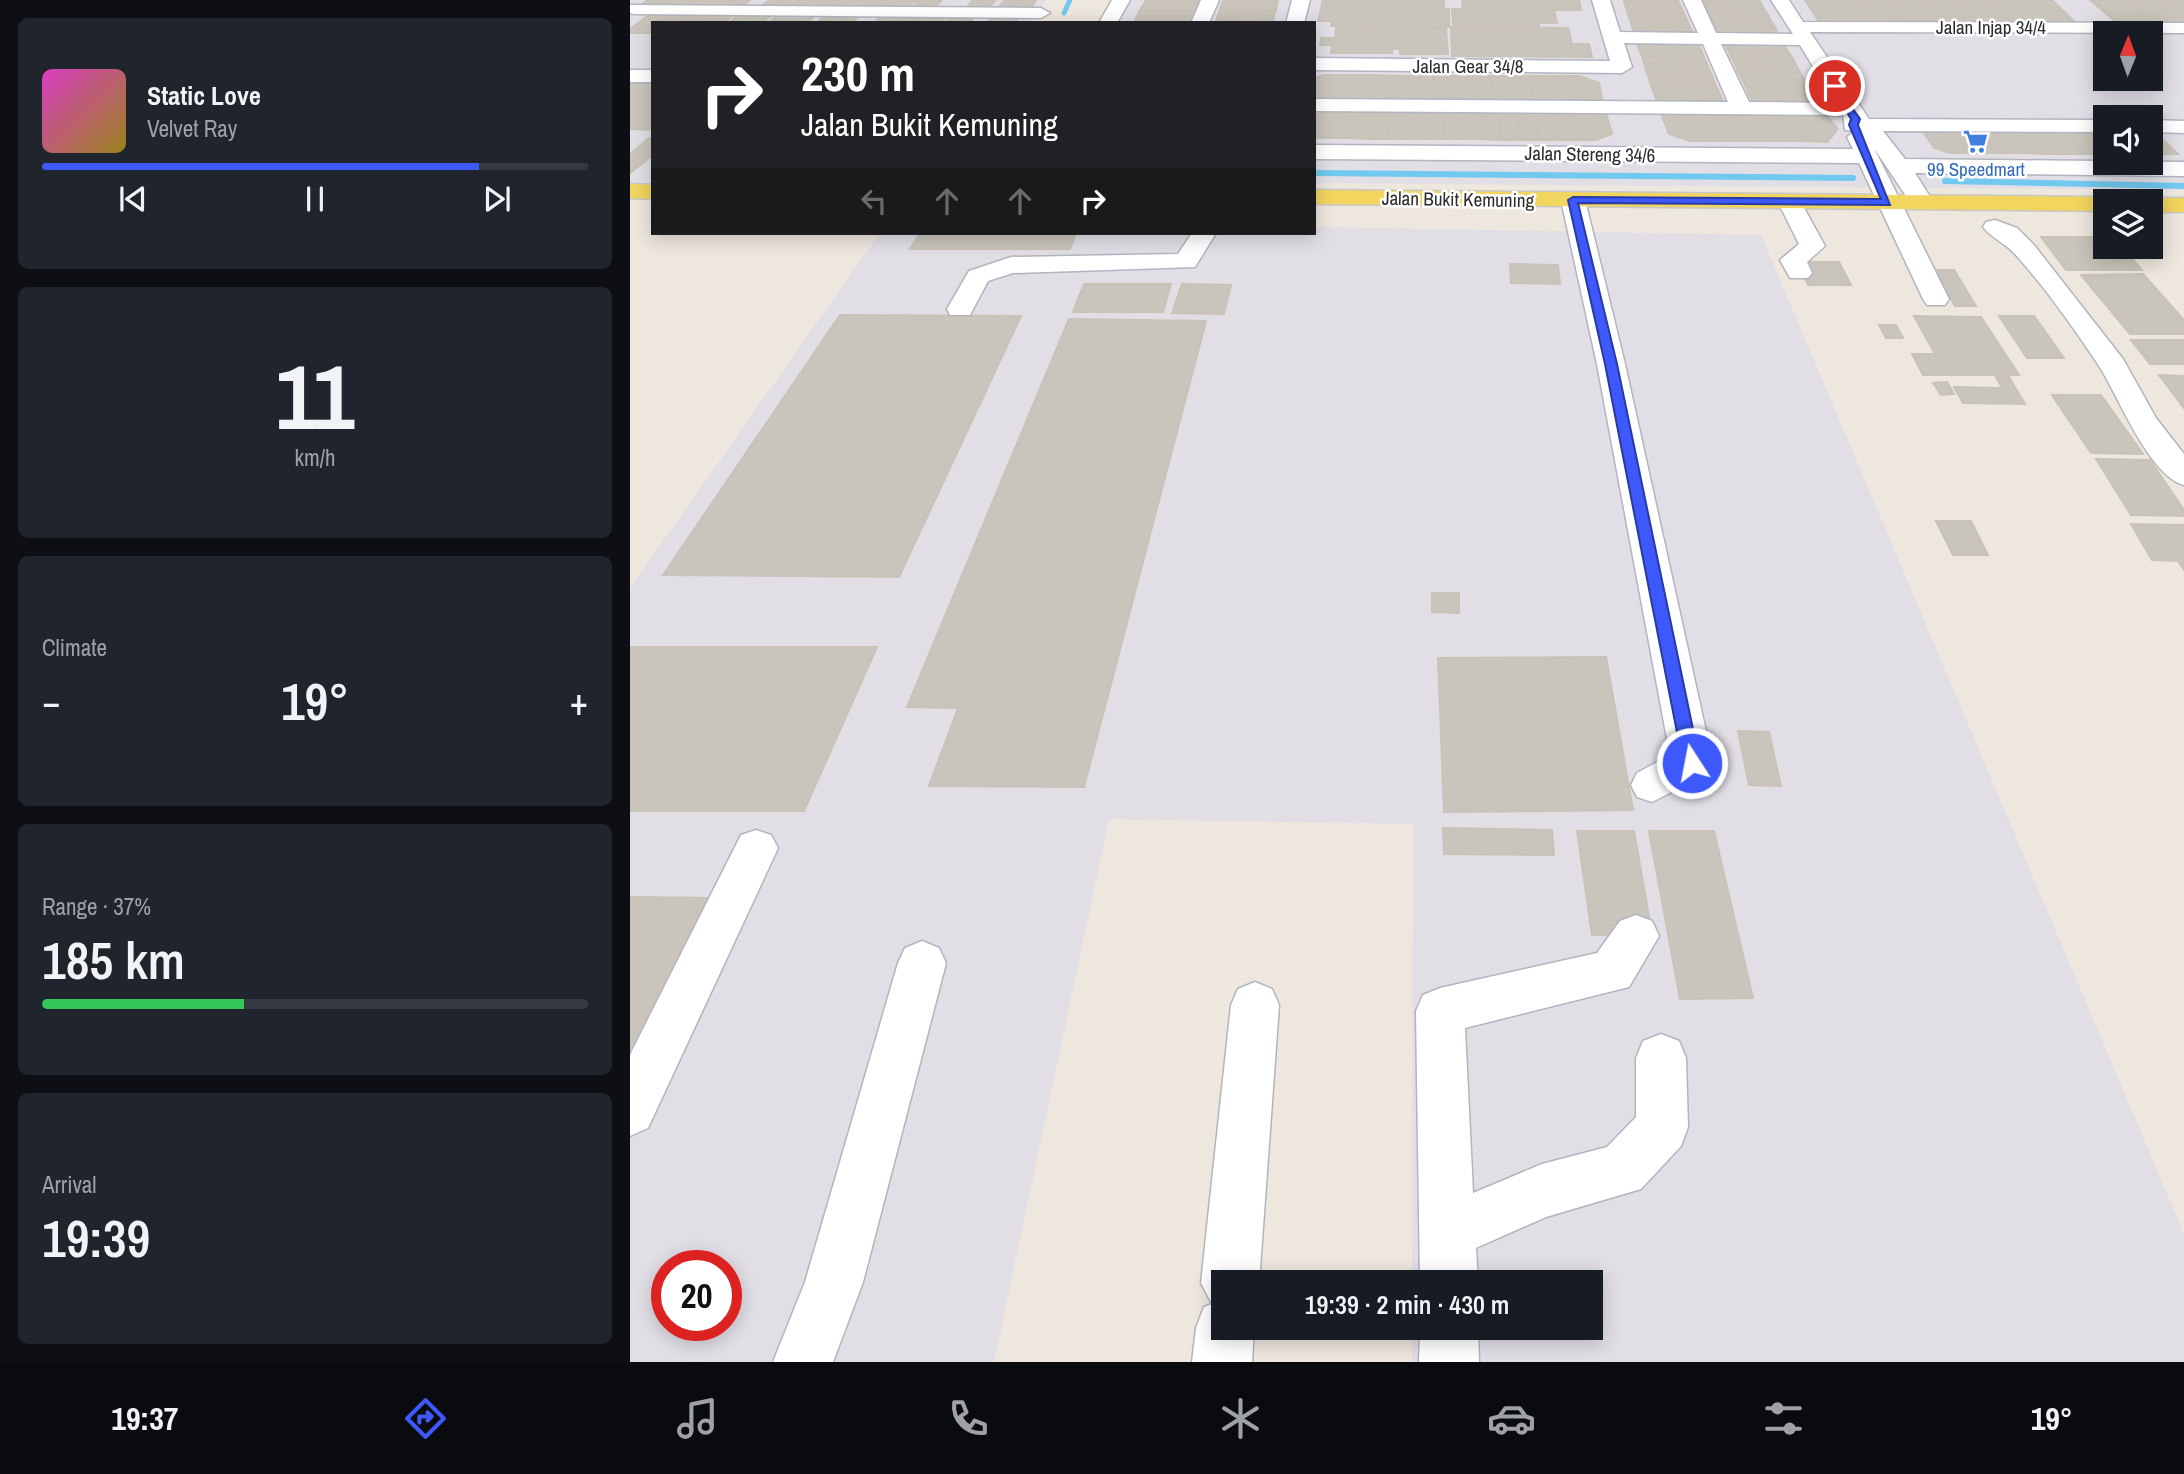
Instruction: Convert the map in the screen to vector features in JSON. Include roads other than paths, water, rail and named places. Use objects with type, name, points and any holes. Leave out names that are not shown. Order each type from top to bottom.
[{"type":"main road","points":[[630,191],[651,192]]},
{"type":"main road","name":"Jalan Bukit Kemuning","points":[[1316,197],[2093,204]]},
{"type":"main road","points":[[2163,206],[2181,208]]},
{"type":"street","points":[[1109,21],[1121,0]]},
{"type":"street","points":[[1201,21],[1210,0]]},
{"type":"street","points":[[1295,21],[1300,0]]},
{"type":"street","points":[[1601,0],[1649,155]]},
{"type":"street","points":[[1692,0],[1741,108]]},
{"type":"street","points":[[1780,0],[1856,120],[1898,166],[1922,203]]},
{"type":"street","points":[[2081,7],[2097,21]]},
{"type":"street","points":[[634,9],[1042,12]]},
{"type":"street","name":"Jalan Injap 34/4","points":[[1612,37],[1710,38],[2093,28]]},
{"type":"street","name":"Jalan Injap 34/4","points":[[2163,28],[2184,28]]},
{"type":"street","name":"Jalan Gear 34/8","points":[[1316,64],[1622,67]]},
{"type":"street","points":[[630,76],[651,76]]},
{"type":"street","points":[[1316,104],[1741,108],[1856,120],[2093,126]]},
{"type":"street","points":[[1856,120],[1865,156],[1936,299]]},
{"type":"street","points":[[2163,126],[2184,127]]},
{"type":"street","points":[[2163,132],[2184,148]]},
{"type":"street","name":"Jalan Stereng 34/6","points":[[1316,152],[1865,156]]},
{"type":"street","points":[[1898,166],[2184,169]]},
{"type":"street","points":[[1573,200],[1611,364],[1692,763],[1653,785]]},
{"type":"street","points":[[1790,202],[1813,246],[1793,260],[1798,273]]},
{"type":"street","points":[[1978,203],[2013,257],[2016,274],[2082,358]]},
{"type":"street","points":[[2012,204],[2184,438]]},
{"type":"street","points":[[1995,227],[2008,233],[2025,250],[2105,355],[2142,422],[2184,475]]},
{"type":"street","points":[[960,309],[978,276],[1011,265],[1186,262],[1203,235]]},
{"type":"street","points":[[630,1110],[756,848]]},
{"type":"street","points":[[1449,1258],[1440,1011],[1612,972],[1636,936]]},
{"type":"street","points":[[803,1362],[834,1282],[922,963]]},
{"type":"street","points":[[1231,1270],[1255,1005]]},
{"type":"street","points":[[1449,1258],[1542,1191],[1622,1170],[1662,1127],[1661,1058]]},
{"type":"street","points":[[1222,1362],[1224,1340]]},
{"type":"street","points":[[1449,1340],[1449,1362]]},
{"type":"waterway","points":[[1064,13],[1070,0]]},
{"type":"waterway","points":[[1316,173],[1853,178]]},
{"type":"waterway","points":[[1945,181],[2184,186]]},
{"type":"place","name":"99 Speedmart","points":[[1976,141]]}]
